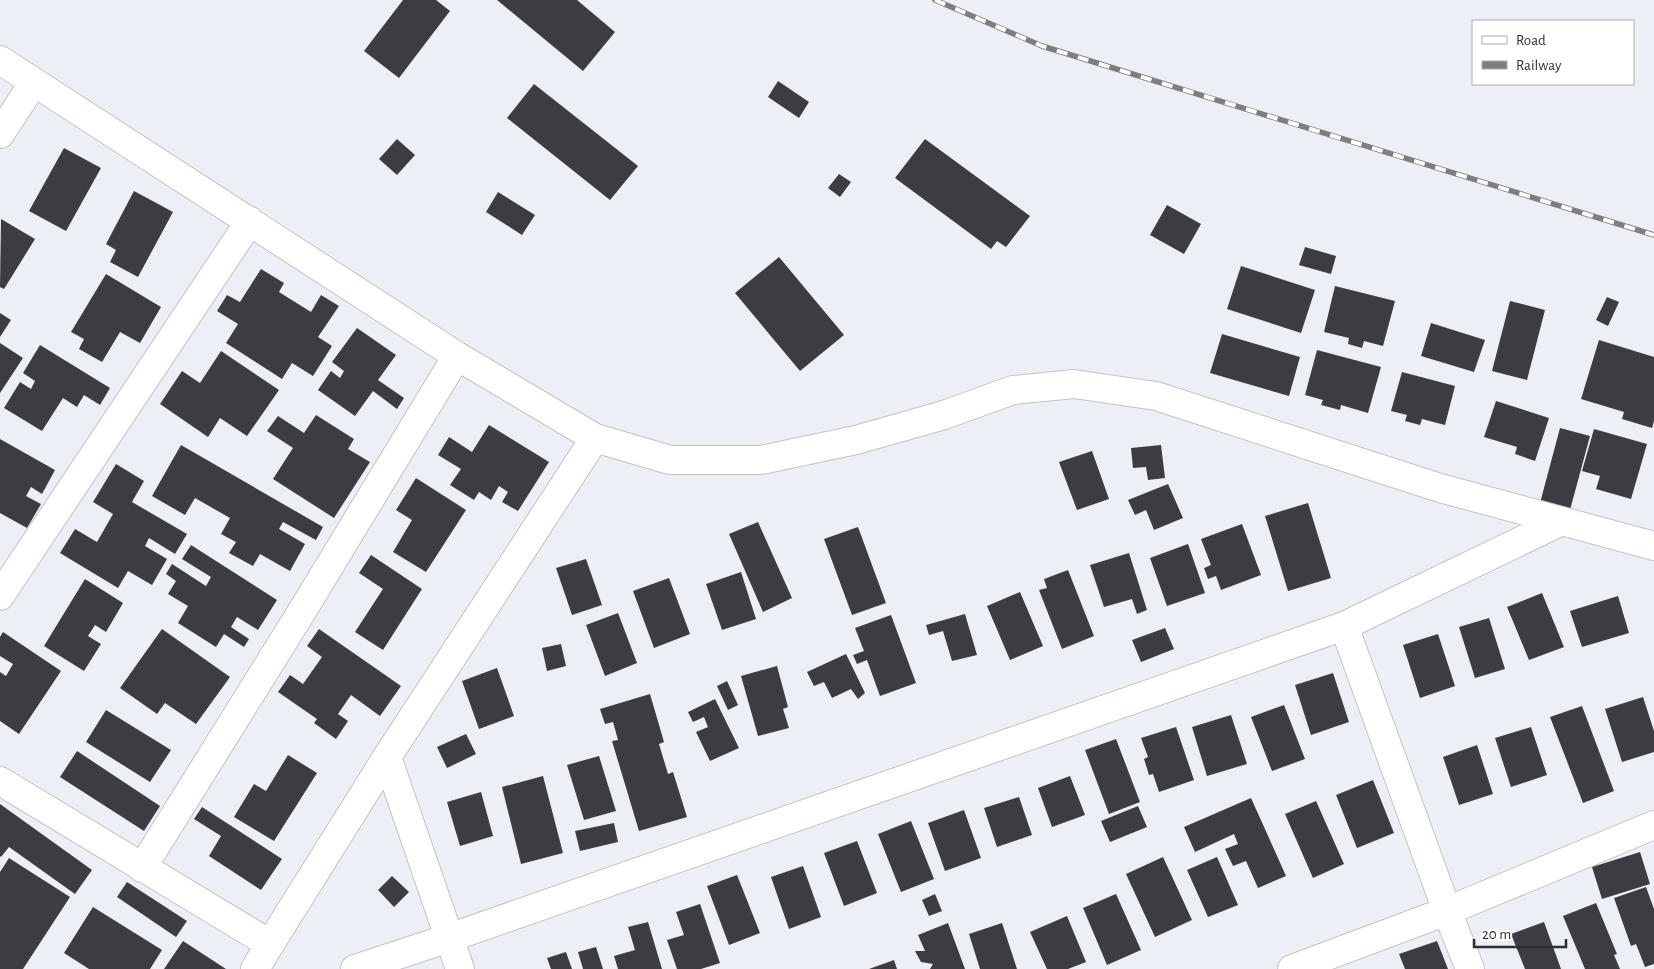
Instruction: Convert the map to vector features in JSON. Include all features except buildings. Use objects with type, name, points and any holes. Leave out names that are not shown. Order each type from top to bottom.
[{"type":"street","points":[[0,60],[458,356],[595,438],[670,460],[761,460],[856,440],[944,415],[1013,390],[1074,384],[1156,396],[1440,488],[1654,546]]},
{"type":"street","points":[[0,134],[34,82]]},
{"type":"street","points":[[0,596],[250,221]]},
{"type":"street","points":[[142,868],[458,356]]},
{"type":"street","points":[[255,969],[387,757],[595,438]]},
{"type":"street","points":[[355,969],[450,938],[1344,626],[1562,521]]},
{"type":"street","points":[[1344,626],[1447,911],[1470,969]]},
{"type":"street","points":[[387,757],[460,969]]},
{"type":"street","points":[[0,781],[270,944]]},
{"type":"street","points":[[1292,969],[1447,911],[1654,825]]},
{"type":"railway","points":[[935,0],[1042,46],[1654,235]]}]
